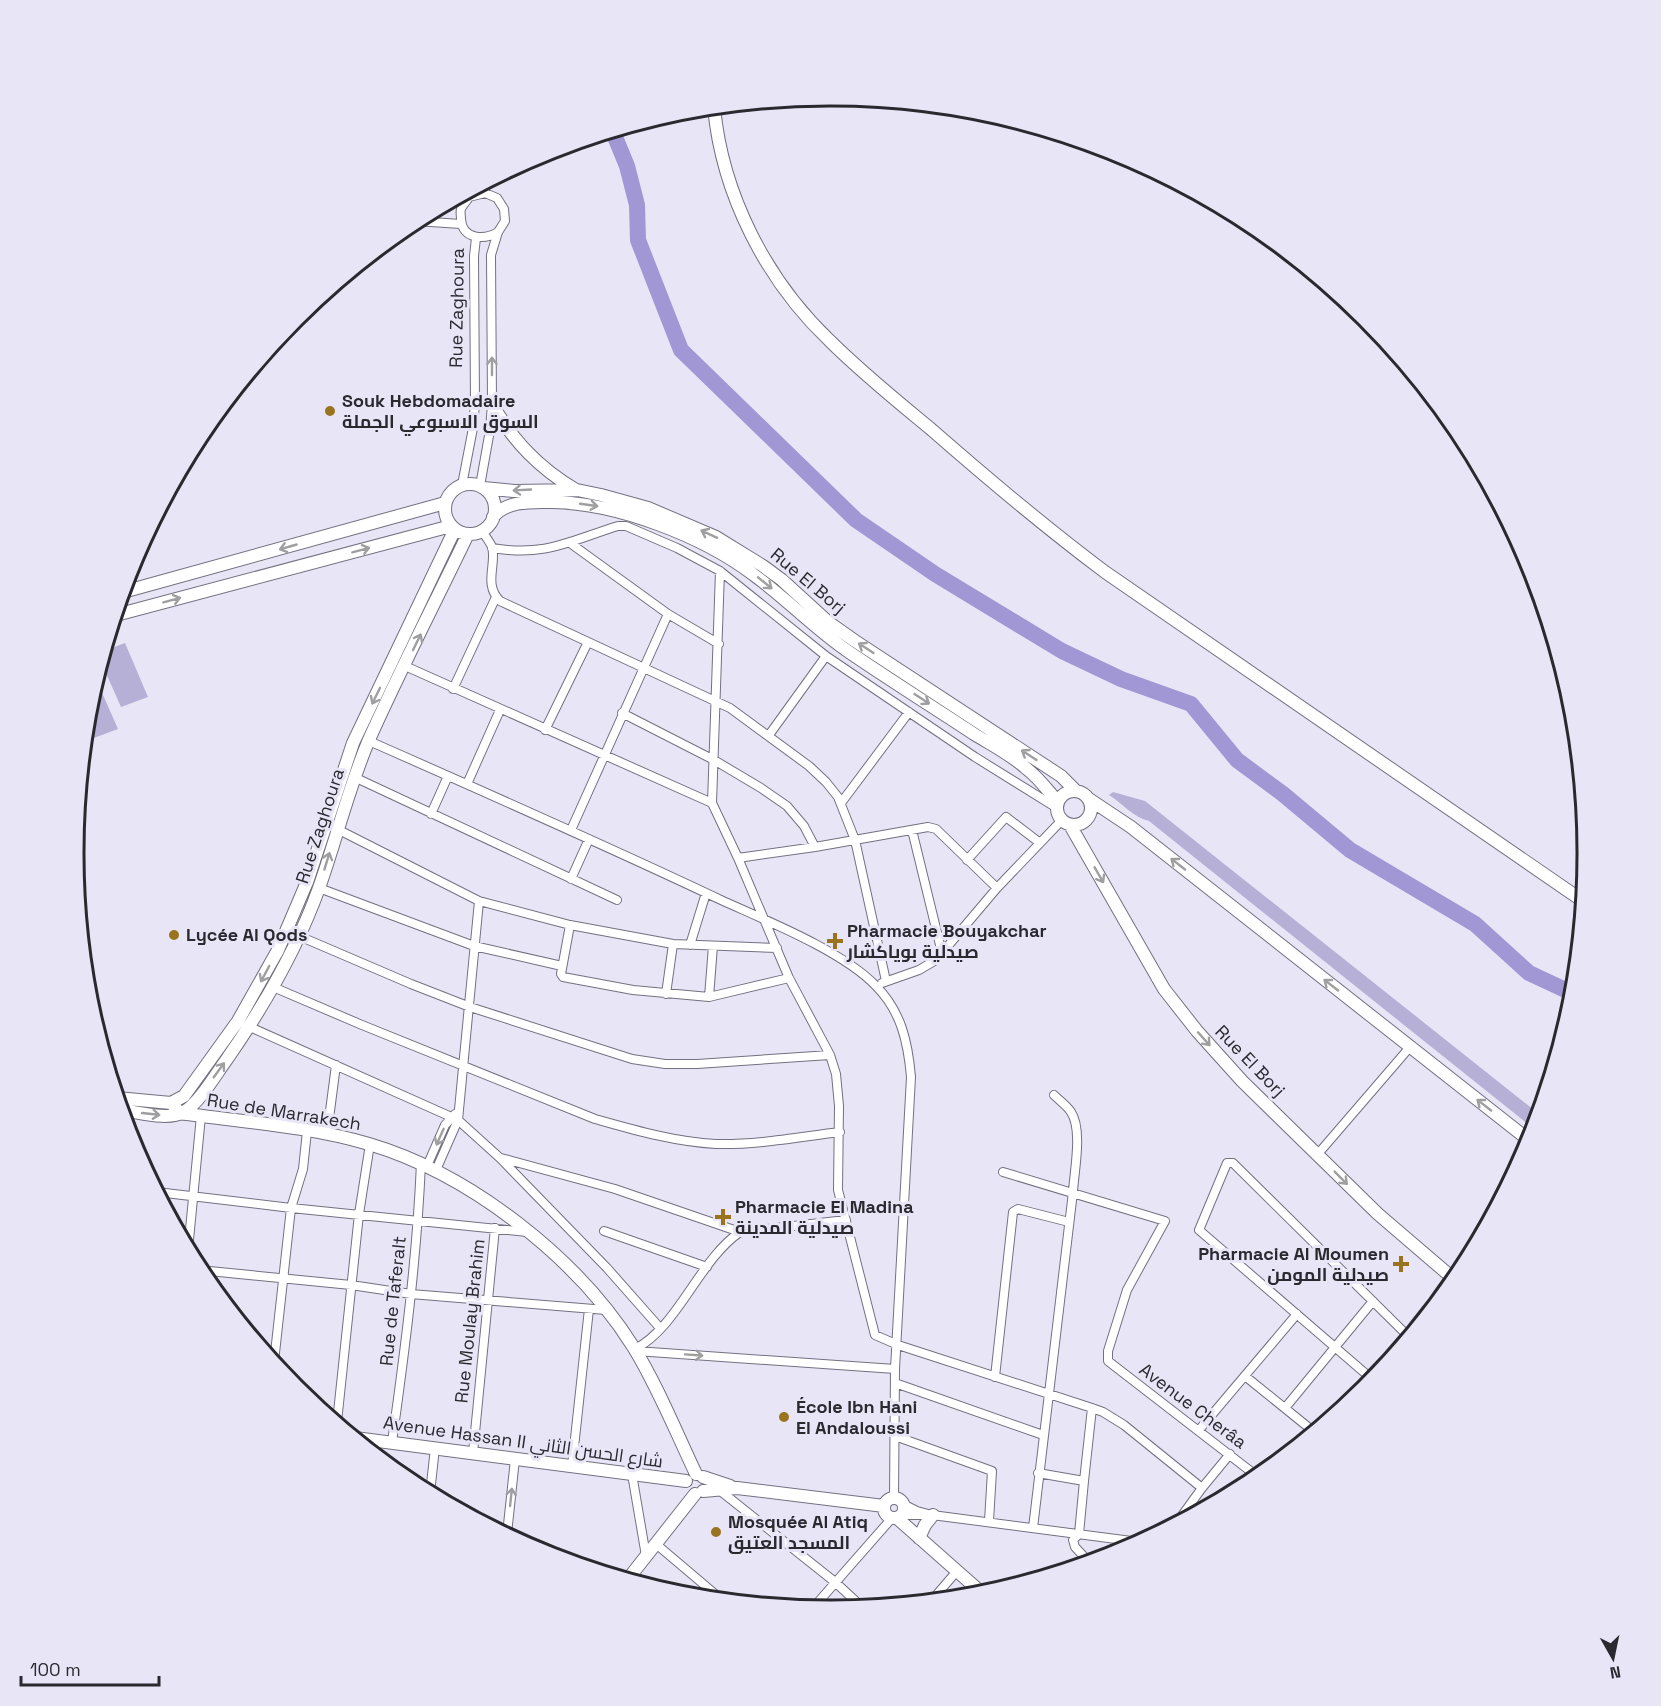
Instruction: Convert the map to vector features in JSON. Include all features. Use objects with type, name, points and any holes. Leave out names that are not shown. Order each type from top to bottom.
[{"type":"street","points":[[715,116],[720,146],[729,177],[753,236],[786,291],[828,340],[939,437],[1071,546],[1575,897]]},
{"type":"street","name":"Rue Zaghoura","points":[[482,487],[492,404],[491,255],[498,232],[505,221],[504,209],[497,198],[487,190]]},
{"type":"street","name":"Rue Zaghoura","points":[[465,202],[461,209],[461,224],[467,232],[476,238],[488,238],[498,232]]},
{"type":"street","points":[[432,222],[461,224]]},
{"type":"street","name":"Rue Zaghoura","points":[[462,485],[473,428],[475,403],[474,256],[476,238]]},
{"type":"street","points":[[492,404],[514,439],[528,454],[551,474],[577,490]]},
{"type":"street","points":[[124,613],[453,528],[468,534],[482,531],[493,517],[494,501],[482,487],[468,484],[451,492],[445,503],[445,515],[453,528]]},
{"type":"street","name":"Rue El Borj","points":[[482,487],[514,491],[577,490],[625,500],[700,529],[732,546],[782,580],[828,622],[1061,776],[1075,790]]},
{"type":"street","name":"Rue El Borj","points":[[493,517],[499,510],[515,504],[548,502],[588,505],[640,517],[710,548],[755,575],[816,628],[848,652],[1025,767],[1062,814],[1164,989],[1223,1061],[1378,1215],[1447,1273]]},
{"type":"street","points":[[133,589],[445,503]]},
{"type":"street","points":[[492,548],[532,552],[570,543],[618,526],[626,526],[677,548],[720,571],[826,656],[1076,825],[1086,821],[1092,810],[1089,799]]},
{"type":"street","name":"Rue Zaghoura","points":[[171,1104],[184,1096],[238,1021],[278,950],[307,882],[353,743],[453,528]]},
{"type":"street","points":[[482,531],[492,548],[493,592],[506,605],[730,708],[769,735],[826,782],[841,803],[855,840],[886,981]]},
{"type":"street","name":"Rue Zaghoura","points":[[180,1113],[192,1105],[250,1027],[299,936],[319,888],[354,777],[369,741],[468,534]]},
{"type":"street","points":[[570,543],[668,614],[719,644]]},
{"type":"street","points":[[206,570],[212,589]]},
{"type":"street","points":[[720,571],[712,803],[789,978],[830,1056],[839,1090],[840,1132],[836,1180],[875,1335],[879,1339],[1108,1414],[1202,1488]]},
{"type":"street","points":[[453,689],[496,597]]},
{"type":"street","points":[[571,830],[668,614]]},
{"type":"street","points":[[545,730],[588,642]]},
{"type":"street","points":[[769,735],[826,656]]},
{"type":"street","points":[[405,666],[712,803]]},
{"type":"street","points":[[467,784],[500,710]]},
{"type":"street","points":[[841,803],[909,712]]},
{"type":"street","points":[[622,713],[714,760],[787,806],[804,826],[815,848]]},
{"type":"street","points":[[369,741],[571,830],[763,919],[829,953],[875,985],[890,1004],[904,1029],[909,1049],[911,1077],[895,1368],[895,1510],[820,1600]]},
{"type":"street","points":[[431,814],[448,776]]},
{"type":"street","points":[[354,777],[617,900]]},
{"type":"street","points":[[875,985],[927,966],[942,953],[997,888],[1040,843],[1062,814],[1064,794],[1075,790],[1131,827],[1521,1135]]},
{"type":"street","points":[[968,860],[1006,816],[1040,843]]},
{"type":"street","points":[[738,858],[815,848],[928,827],[936,830],[997,888]]},
{"type":"street","points":[[337,830],[479,901],[570,925],[673,944],[777,948]]},
{"type":"street","points":[[912,830],[942,953]]},
{"type":"street","points":[[572,879],[589,839]]},
{"type":"street","points":[[319,888],[474,946],[562,966]]},
{"type":"street","points":[[690,945],[706,893]]},
{"type":"street","points":[[428,1167],[456,1116],[464,1066],[479,901]]},
{"type":"street","points":[[570,925],[562,966],[563,977],[666,994],[709,997],[789,978]]},
{"type":"street","points":[[299,936],[470,1007],[632,1059],[665,1064],[697,1064],[830,1056]]},
{"type":"street","points":[[666,994],[673,944]]},
{"type":"street","points":[[709,997],[712,946]]},
{"type":"street","points":[[273,987],[595,1119],[627,1128],[719,1144],[840,1132]]},
{"type":"street","points":[[250,1027],[456,1116],[607,1268],[660,1328]]},
{"type":"street","points":[[1317,1155],[1410,1047]]},
{"type":"street","points":[[327,1134],[336,1065]]},
{"type":"street","points":[[1033,1528],[1073,1192],[1077,1137],[1076,1124],[1071,1112],[1054,1095]]},
{"type":"street","points":[[126,1099],[171,1104]]},
{"type":"street","name":"Rue de Marrakech","points":[[171,1104],[180,1113]]},
{"type":"street","name":"Rue de Marrakech","points":[[131,1111],[166,1115],[180,1113],[327,1134],[370,1144],[428,1167],[483,1198],[567,1267],[606,1310],[635,1350],[695,1478]]},
{"type":"street","points":[[189,1234],[201,1116]]},
{"type":"street","points":[[275,1352],[291,1208],[303,1169],[307,1131]]},
{"type":"street","points":[[338,1414],[359,1214],[370,1144]]},
{"type":"street","points":[[500,1158],[615,1189],[740,1232],[846,1220]]},
{"type":"street","points":[[1365,1373],[1199,1230],[1225,1165],[1229,1162],[1233,1163],[1403,1331]]},
{"type":"street","name":"Rue de Taferalt","points":[[392,1442],[418,1220],[428,1167]]},
{"type":"street","points":[[1003,1172],[1073,1192]]},
{"type":"street","name":"Avenue Cherâa","points":[[1073,1192],[1165,1221],[1127,1290],[1108,1351],[1108,1361],[1250,1470]]},
{"type":"street","points":[[166,1193],[527,1232]]},
{"type":"street","points":[[995,1377],[1014,1210],[1018,1209],[1069,1222]]},
{"type":"street","name":"Rue Moulay Brahim","points":[[473,1453],[495,1228]]},
{"type":"street","points":[[604,1231],[707,1267]]},
{"type":"street","points":[[635,1350],[645,1344],[660,1328],[722,1247],[740,1232]]},
{"type":"street","points":[[212,1271],[351,1285],[411,1294],[606,1310]]},
{"type":"street","points":[[1285,1408],[1373,1301]]},
{"type":"street","points":[[572,1466],[589,1310]]},
{"type":"street","points":[[1199,1430],[1297,1314]]},
{"type":"street","points":[[635,1350],[895,1368]]},
{"type":"street","points":[[1245,1376],[1308,1427]]},
{"type":"street","points":[[895,1383],[1043,1434]]},
{"type":"street","points":[[1081,1556],[1073,1540],[1079,1534],[1092,1408]]},
{"type":"street","points":[[895,1436],[992,1471],[989,1521]]},
{"type":"street","name":"Avenue Hassan II شارع الحسن الثاني","points":[[369,1439],[632,1474],[695,1478],[737,1488],[895,1510]]},
{"type":"street","points":[[431,1483],[435,1448]]},
{"type":"street","points":[[1187,1508],[1230,1454]]},
{"type":"street","points":[[508,1526],[515,1459]]},
{"type":"street","points":[[1038,1473],[1084,1482]]},
{"type":"street","points":[[632,1474],[646,1557]]},
{"type":"street","points":[[633,1573],[699,1492],[705,1482],[695,1478],[688,1491],[699,1492]]},
{"type":"street","name":"Avenue Hassan II شارع الحسن الثاني","points":[[699,1492],[737,1488]]},
{"type":"street","points":[[718,1489],[853,1599]]},
{"type":"street","points":[[895,1510],[1123,1540]]},
{"type":"street","points":[[895,1510],[919,1538],[973,1585]]},
{"type":"street","points":[[919,1538],[933,1515]]},
{"type":"street","points":[[656,1544],[709,1589]]},
{"type":"street","points":[[940,1591],[957,1571]]},
{"type":"shaded area","points":[[125,643],[148,697],[121,707],[106,673],[113,648]]},
{"type":"shaded area","points":[[102,692],[118,729],[93,738]]},
{"type":"shaded area","points":[[1113,792],[1145,801],[1531,1108],[1526,1123],[1149,821],[1133,814],[1109,795]]},
{"type":"waterway","points":[[616,138],[627,166],[637,205],[638,240],[681,350],[856,520],[935,574],[1062,651],[1121,679],[1191,704],[1237,760],[1283,794],[1350,850],[1475,924],[1529,973],[1565,990]]},
{"type":"place","name":"Souk Hebdomadaire السوق الاسبوعي الجملة","points":[[330,411]]},
{"type":"place","name":"Lycée Al Qods","points":[[174,935]]},
{"type":"place","name":"Pharmacie Bouyakchar صيدلية بوياكشار","points":[[835,941]]},
{"type":"place","name":"Pharmacie El Madina صيدلية المدينة","points":[[723,1217]]},
{"type":"place","name":"Pharmacie Al Moumen صيدلية المومن","points":[[1401,1264]]},
{"type":"place","name":"École Ibn Hani El Andaloussi","points":[[784,1417]]},
{"type":"place","name":"Mosquée Al Atiq المسجد العتيق","points":[[716,1532]]}]
